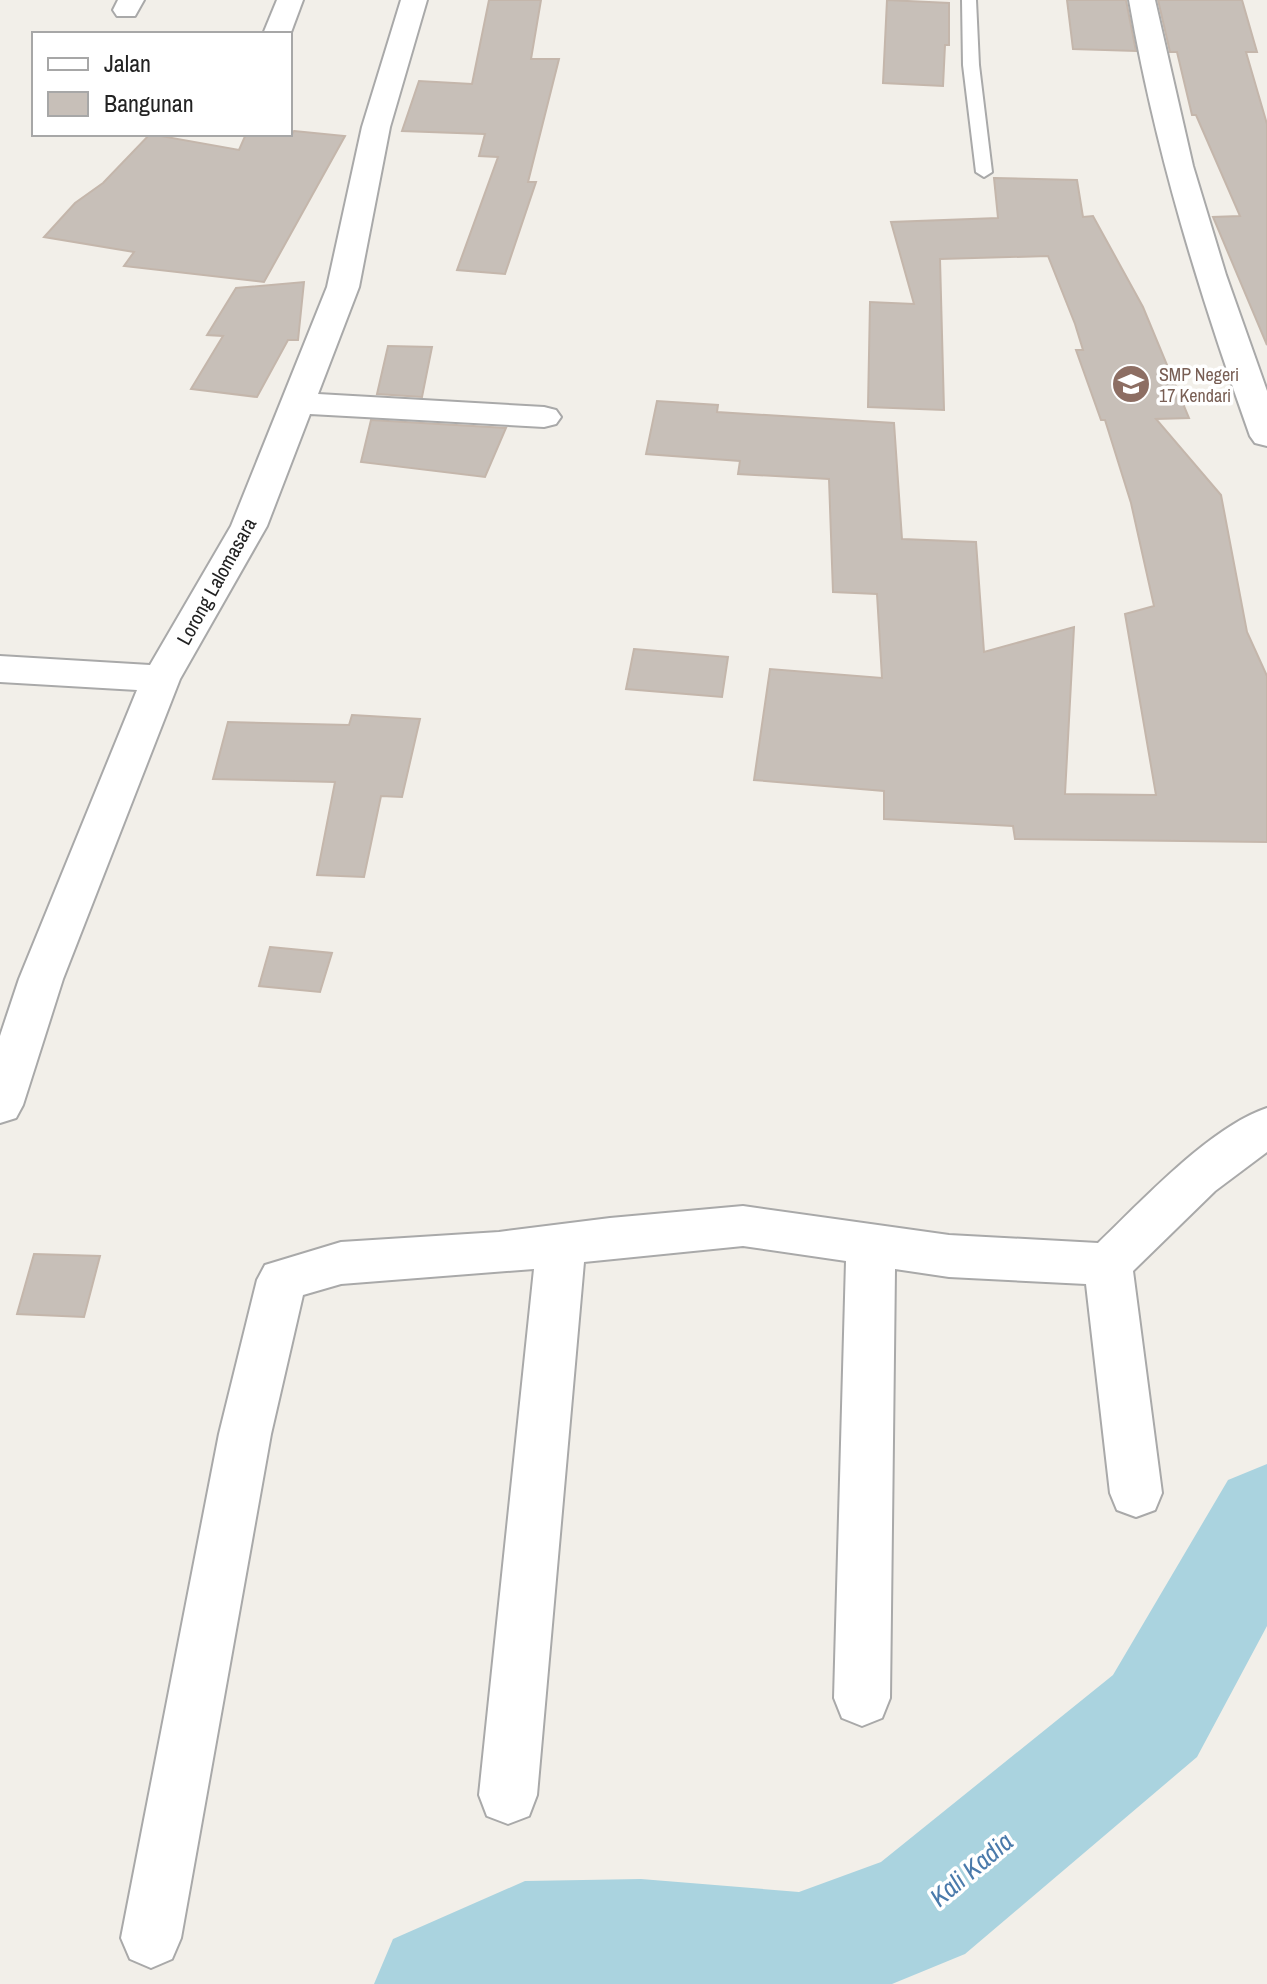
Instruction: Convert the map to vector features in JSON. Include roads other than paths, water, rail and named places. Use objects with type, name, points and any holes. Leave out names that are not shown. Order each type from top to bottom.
[{"type":"street","points":[[278,32],[290,0]]},
{"type":"street","name":"Lorong Lalomasara","points":[[0,1105],[41,979],[161,679],[249,526],[343,287],[376,127],[414,0]]},
{"type":"street","points":[[1142,0],[1160,90],[1216,301],[1267,436]]},
{"type":"street","points":[[299,403],[544,417]]},
{"type":"street","points":[[0,669],[161,679]]},
{"type":"street","points":[[151,1938],[245,1434],[282,1280],[341,1263],[499,1253],[743,1226],[949,1256],[1108,1264],[1198,1177],[1267,1127]]},
{"type":"street","points":[[508,1795],[561,1245]]},
{"type":"street","points":[[862,1698],[871,1245]]},
{"type":"street","points":[[1108,1264],[1136,1493]]},
{"type":"lane","points":[[969,0],[971,65],[984,172]]},
{"type":"waterway","name":"Kali Kadia","points":[[438,1984],[525,1945],[641,1942],[799,1956],[921,1910],[1155,1716],[1267,1516]]},
{"type":"place","name":"SMP Negeri 17 Kendari","points":[[1131,384]]}]
